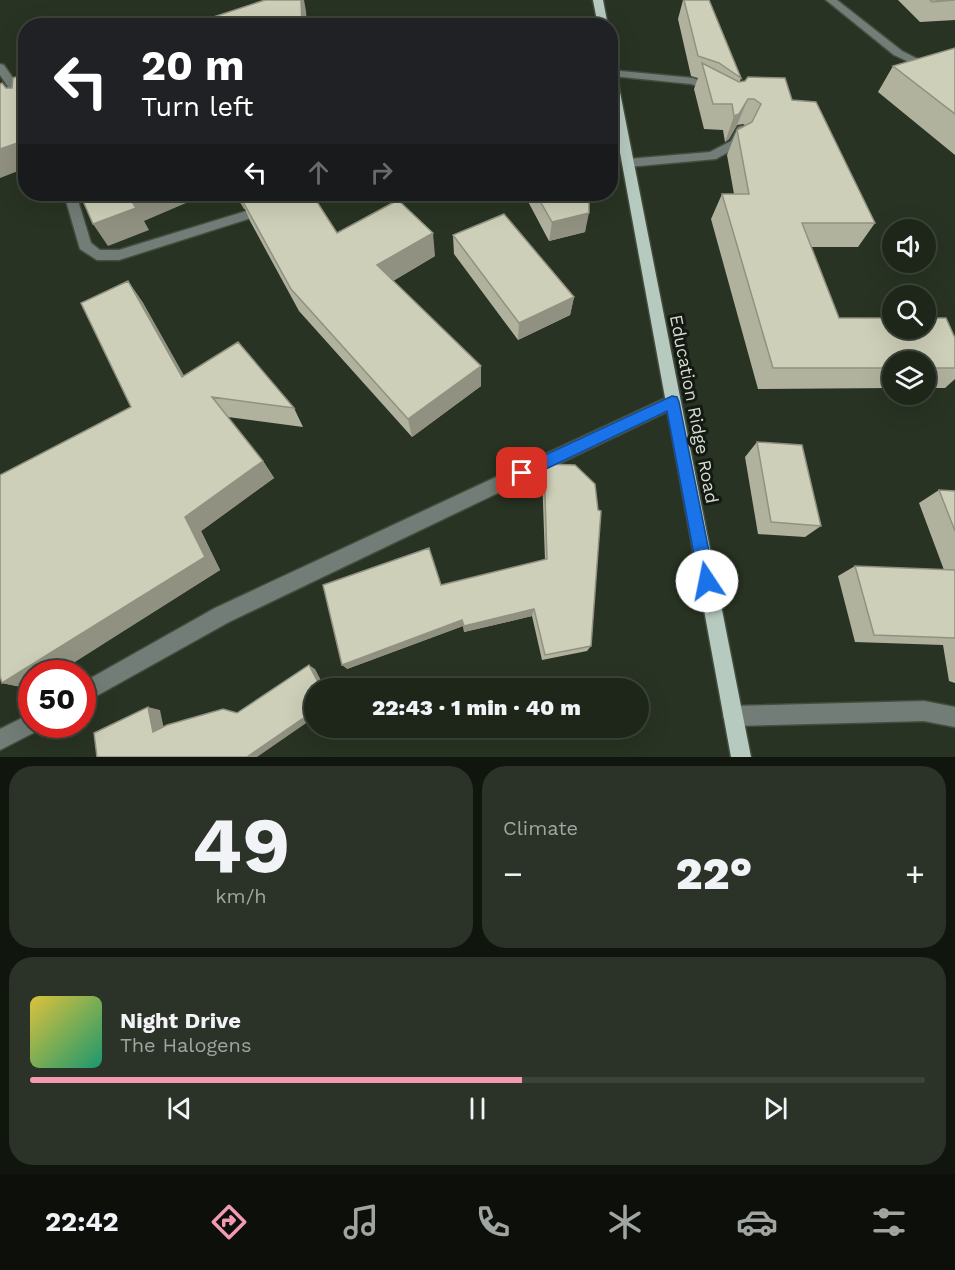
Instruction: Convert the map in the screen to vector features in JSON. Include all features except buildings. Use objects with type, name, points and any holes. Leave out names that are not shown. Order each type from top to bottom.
[{"type":"main road","points":[[598,0],[601,18]]},
{"type":"main road","name":"Education Ridge Road","points":[[618,108],[741,757]]},
{"type":"street","points":[[831,0],[898,53],[920,64],[955,65]]},
{"type":"street","points":[[0,67],[18,94]]},
{"type":"street","points":[[618,71],[693,81],[718,91],[724,97]]},
{"type":"street","points":[[628,163],[712,156],[735,143],[742,130]]},
{"type":"street","points":[[72,201],[85,246],[96,255],[119,255],[282,204]]},
{"type":"street","points":[[96,686],[222,615],[672,402]]},
{"type":"street","points":[[733,716],[924,711],[955,717]]},
{"type":"street","points":[[0,740],[18,730]]},
{"type":"route","points":[[522,473],[672,402],[707,581]]}]
